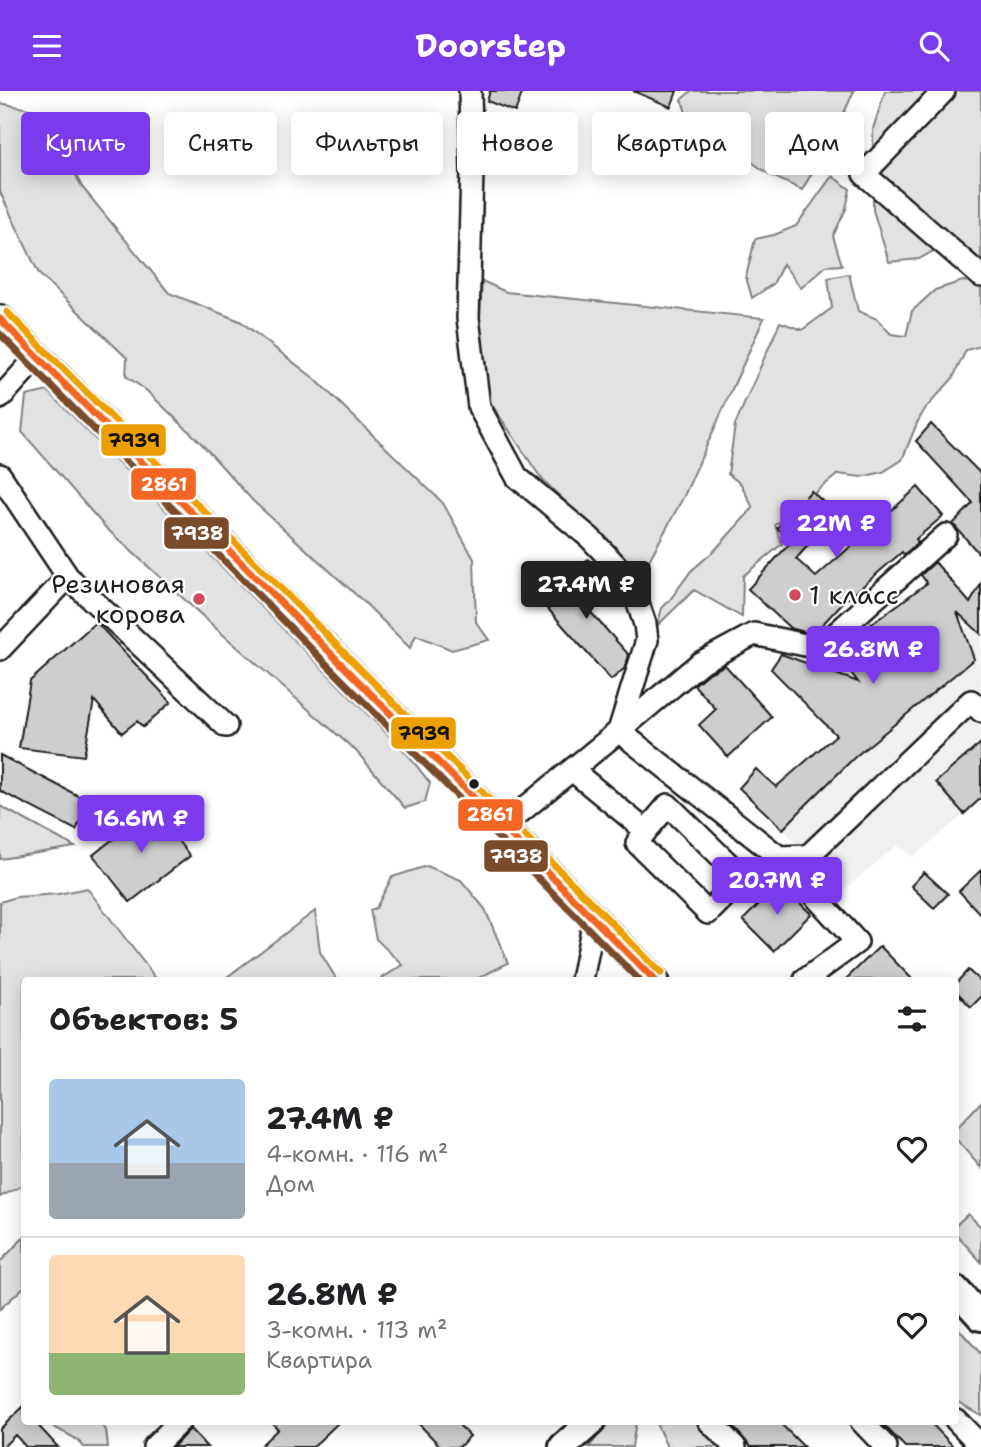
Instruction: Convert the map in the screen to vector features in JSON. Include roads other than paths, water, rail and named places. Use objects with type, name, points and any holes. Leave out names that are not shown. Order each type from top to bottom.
[{"type":"main road","points":[[0,319],[651,977]]},
{"type":"main road","points":[[959,1293],[981,1317]]},
{"type":"main road","points":[[564,1447],[587,1425]]},
{"type":"street","points":[[470,91],[472,171],[468,318],[479,407],[517,477],[590,538],[630,580],[645,624],[647,640],[619,730]]},
{"type":"street","points":[[944,91],[864,174],[981,276]]},
{"type":"street","points":[[1,400],[37,356]]},
{"type":"street","points":[[0,475],[68,577],[226,726]]},
{"type":"street","points":[[502,827],[700,663],[754,634],[806,645],[831,638],[946,535]]},
{"type":"street","points":[[0,649],[68,577]]},
{"type":"street","points":[[755,883],[779,857],[808,856],[971,701],[981,711]]},
{"type":"street","points":[[619,730],[779,857],[857,941],[809,977]]},
{"type":"street","points":[[572,770],[646,831]]},
{"type":"street","points":[[668,805],[743,878],[708,913],[637,843],[646,831],[668,805]]},
{"type":"street","points":[[583,977],[594,919]]},
{"type":"street","points":[[959,1423],[981,1446]]},
{"type":"street","points":[[154,1447],[176,1425]]},
{"type":"street","points":[[713,1425],[735,1447]]},
{"type":"street","points":[[865,1425],[886,1447]]},
{"type":"place","name":"1 класс","points":[[795,595]]},
{"type":"place","name":"Резиновая корова","points":[[199,599]]}]
